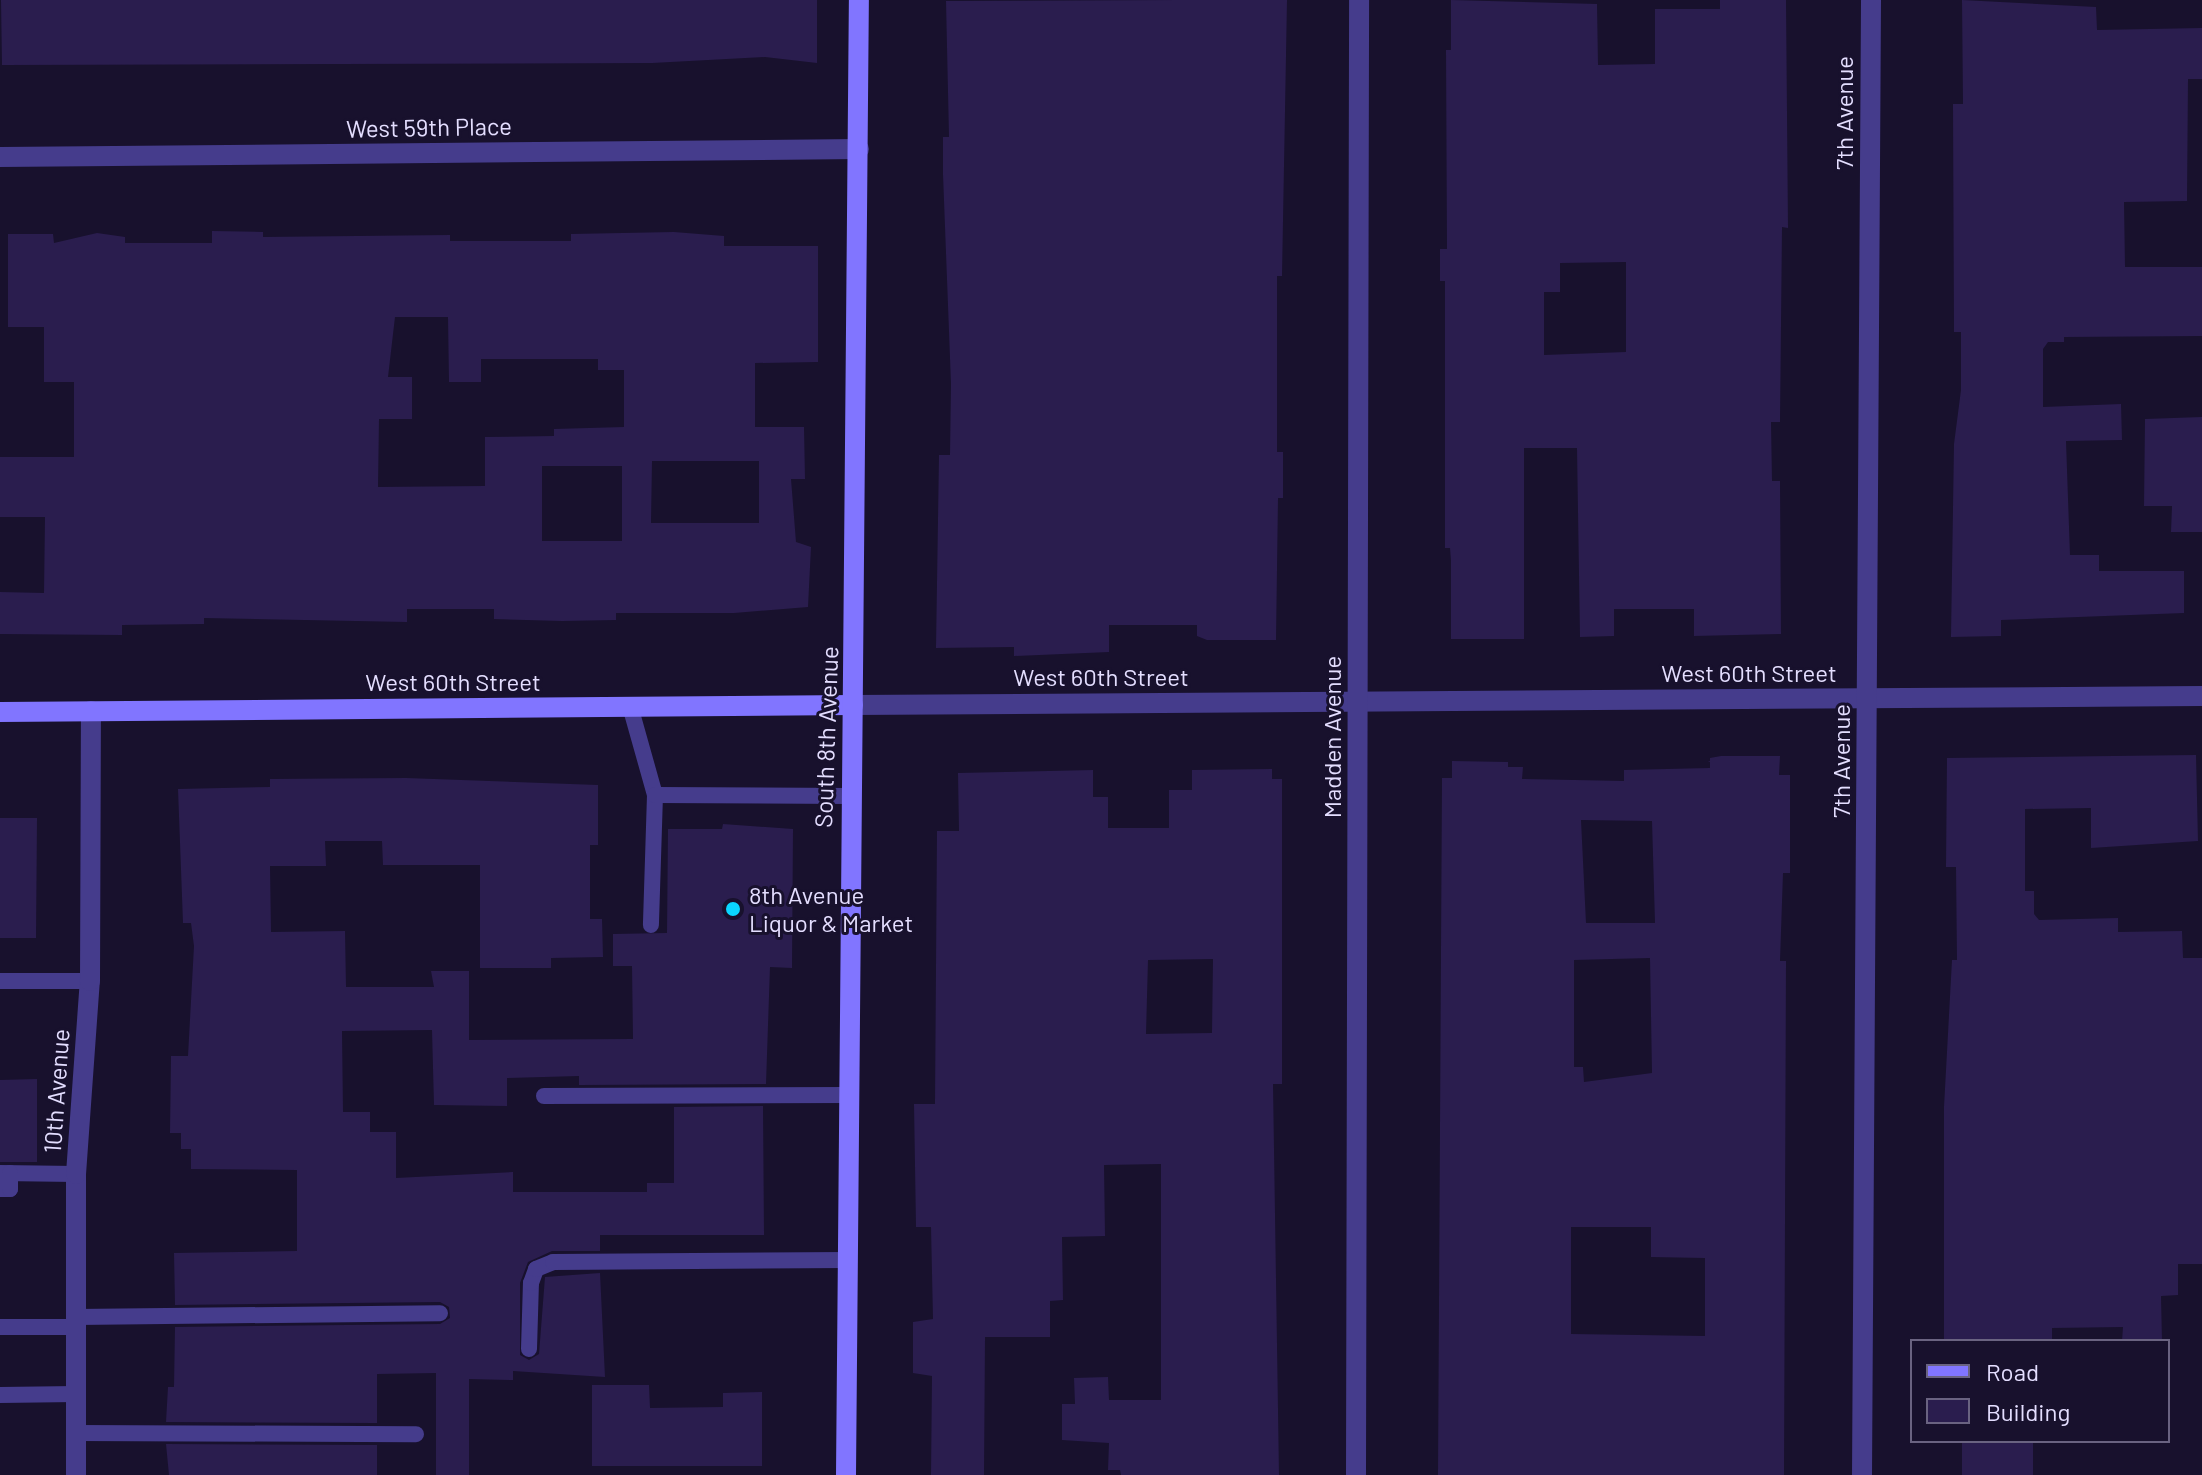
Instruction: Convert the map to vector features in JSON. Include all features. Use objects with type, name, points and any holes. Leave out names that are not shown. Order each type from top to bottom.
[{"type":"street","name":"South 8th Avenue","points":[[846,1475],[859,0]]},
{"type":"street","name":"Madden Avenue","points":[[1356,1475],[1359,0]]},
{"type":"street","name":"7th Avenue","points":[[1862,1475],[1871,0]]},
{"type":"street","name":"West 59th Place","points":[[0,157],[859,149]]},
{"type":"street","name":"West 60th Street","points":[[0,712],[2202,696]]},
{"type":"street","name":"10th Avenue","points":[[76,1475],[76,1174],[90,981],[91,711]]},
{"type":"lane","points":[[630,706],[655,795],[651,925]]},
{"type":"lane","points":[[655,795],[850,796]]},
{"type":"lane","points":[[0,981],[90,981]]},
{"type":"lane","points":[[544,1096],[849,1095]]},
{"type":"lane","points":[[0,1189],[10,1189],[5,1173],[76,1174]]},
{"type":"lane","points":[[529,1349],[531,1283],[536,1269],[553,1262],[847,1260]]},
{"type":"lane","points":[[0,1327],[76,1322],[440,1313]]},
{"type":"lane","points":[[0,1395],[76,1394]]},
{"type":"lane","points":[[76,1433],[416,1434]]},
{"type":"building","points":[[1,0],[817,0],[817,63],[765,57],[652,63],[2,65]]},
{"type":"building","points":[[1287,0],[1282,276],[1277,276],[1277,452],[1283,452],[1283,498],[1278,498],[1276,640],[1207,640],[1197,636],[1197,625],[1109,625],[1109,652],[1014,656],[1014,647],[936,648],[939,455],[950,455],[951,384],[943,174],[943,137],[949,137],[946,1]]},
{"type":"building","points":[[1451,0],[1597,4],[1598,65],[1655,64],[1655,9],[1720,9],[1720,0],[1786,0],[1788,228],[1782,227],[1780,422],[1771,422],[1772,481],[1780,481],[1781,634],[1694,636],[1694,609],[1614,609],[1614,636],[1580,637],[1577,448],[1524,448],[1524,639],[1451,639],[1451,561],[1450,548],[1445,548],[1445,281],[1440,281],[1440,249],[1447,249],[1446,50],[1451,50]],"holes":[[[1626,262],[1626,352],[1544,355],[1544,292],[1560,292],[1560,263]]]},
{"type":"building","points":[[1962,0],[2096,7],[2097,30],[2202,28],[2202,79],[2188,79],[2187,201],[2124,202],[2125,267],[2202,267],[2202,336],[2064,337],[2064,342],[2048,342],[2043,349],[2043,407],[2121,404],[2122,440],[2066,441],[2070,555],[2099,555],[2099,571],[2184,571],[2184,613],[2001,620],[2001,636],[1951,637],[1954,444],[1961,390],[1961,332],[1954,332],[1953,104],[1963,104]]},
{"type":"building","points":[[212,231],[263,232],[263,237],[450,235],[450,241],[571,241],[571,234],[674,232],[724,236],[724,246],[818,246],[818,362],[755,363],[755,427],[804,427],[805,479],[791,479],[796,542],[811,547],[808,607],[734,613],[616,613],[616,620],[562,621],[494,619],[494,609],[407,609],[407,622],[204,618],[204,624],[122,625],[122,635],[0,634],[0,592],[44,593],[45,517],[0,517],[0,457],[74,457],[74,382],[44,382],[44,327],[8,327],[8,234],[53,234],[54,243],[97,233],[125,237],[125,243],[212,243]],"holes":[[[395,317],[448,317],[449,382],[481,382],[481,359],[598,359],[598,370],[624,370],[624,427],[554,429],[554,436],[485,437],[485,486],[378,487],[379,419],[412,419],[412,377],[388,377]],[[652,461],[759,461],[759,523],[651,523]],[[542,466],[622,466],[622,541],[542,541]]]},
{"type":"building","points":[[2202,417],[2202,532],[2171,532],[2172,506],[2144,506],[2145,419]]},
{"type":"building","points":[[2196,755],[2198,841],[2091,848],[2091,808],[2025,809],[2025,891],[2034,891],[2034,914],[2039,920],[2118,918],[2118,932],[2182,931],[2183,958],[2202,958],[2202,1264],[2178,1264],[2178,1295],[2161,1296],[2162,1339],[2122,1339],[2123,1327],[2052,1328],[2052,1339],[1944,1339],[1944,1107],[1952,960],[1957,960],[1956,867],[1946,867],[1947,758]]},
{"type":"building","points":[[1780,756],[1779,775],[1790,775],[1790,873],[1783,873],[1780,961],[1786,961],[1784,1475],[1438,1475],[1442,778],[1452,778],[1452,761],[1508,762],[1508,767],[1523,767],[1522,779],[1624,781],[1624,770],[1710,768],[1710,758]],"holes":[[[1581,820],[1652,821],[1655,923],[1586,923]],[[1650,958],[1652,1073],[1584,1082],[1583,1067],[1574,1067],[1574,960]],[[1571,1227],[1651,1227],[1651,1257],[1705,1258],[1705,1336],[1571,1334]]]},
{"type":"building","points":[[1272,769],[1272,779],[1282,779],[1282,1084],[1273,1084],[1279,1475],[1121,1475],[1120,1470],[1108,1470],[1109,1443],[1062,1440],[1062,1404],[1075,1404],[1074,1378],[1108,1377],[1109,1400],[1161,1400],[1161,1164],[1104,1165],[1105,1236],[1062,1237],[1063,1300],[1050,1301],[1050,1337],[985,1337],[984,1475],[931,1475],[932,1376],[913,1373],[913,1322],[933,1319],[931,1227],[916,1227],[914,1104],[935,1104],[937,831],[959,831],[958,773],[1093,770],[1093,797],[1108,797],[1108,828],[1169,828],[1169,790],[1192,790],[1192,770]],"holes":[[[1213,959],[1212,1033],[1146,1034],[1148,960]]]},
{"type":"building","points":[[406,778],[598,785],[598,845],[590,845],[590,919],[602,919],[603,957],[551,958],[551,968],[480,968],[480,865],[383,865],[382,841],[325,841],[326,866],[270,866],[271,932],[345,931],[346,987],[434,987],[431,971],[469,971],[469,1040],[633,1039],[632,966],[613,966],[613,934],[667,933],[668,829],[722,829],[723,824],[793,829],[792,968],[770,967],[766,1084],[579,1085],[579,1076],[507,1078],[507,1106],[434,1105],[432,1030],[342,1031],[343,1112],[370,1112],[370,1132],[396,1132],[396,1178],[513,1172],[513,1192],[647,1192],[647,1183],[674,1183],[674,1107],[763,1106],[764,1235],[600,1235],[600,1251],[552,1251],[528,1262],[520,1283],[520,1355],[529,1360],[539,1354],[545,1277],[600,1273],[605,1377],[513,1371],[513,1380],[469,1379],[469,1475],[436,1475],[436,1373],[377,1374],[377,1423],[166,1422],[168,1387],[174,1387],[175,1327],[440,1324],[450,1318],[449,1307],[440,1302],[175,1305],[174,1253],[297,1251],[297,1170],[191,1169],[191,1149],[181,1149],[181,1133],[170,1133],[171,1056],[188,1056],[194,946],[191,923],[183,923],[178,789],[270,787],[270,779]]},
{"type":"building","points":[[0,818],[37,818],[36,938],[0,938]]},
{"type":"building","points":[[37,1079],[37,1162],[0,1162],[0,1080]]},
{"type":"building","points":[[592,1385],[649,1385],[650,1408],[723,1407],[723,1393],[762,1392],[762,1466],[592,1466]]},
{"type":"building","points":[[1962,1443],[2033,1443],[2033,1475],[1962,1475]]},
{"type":"building","points":[[166,1444],[377,1445],[377,1475],[169,1475]]},
{"type":"place","name":"8th Avenue Liquor & Market","points":[[733,909]]}]
